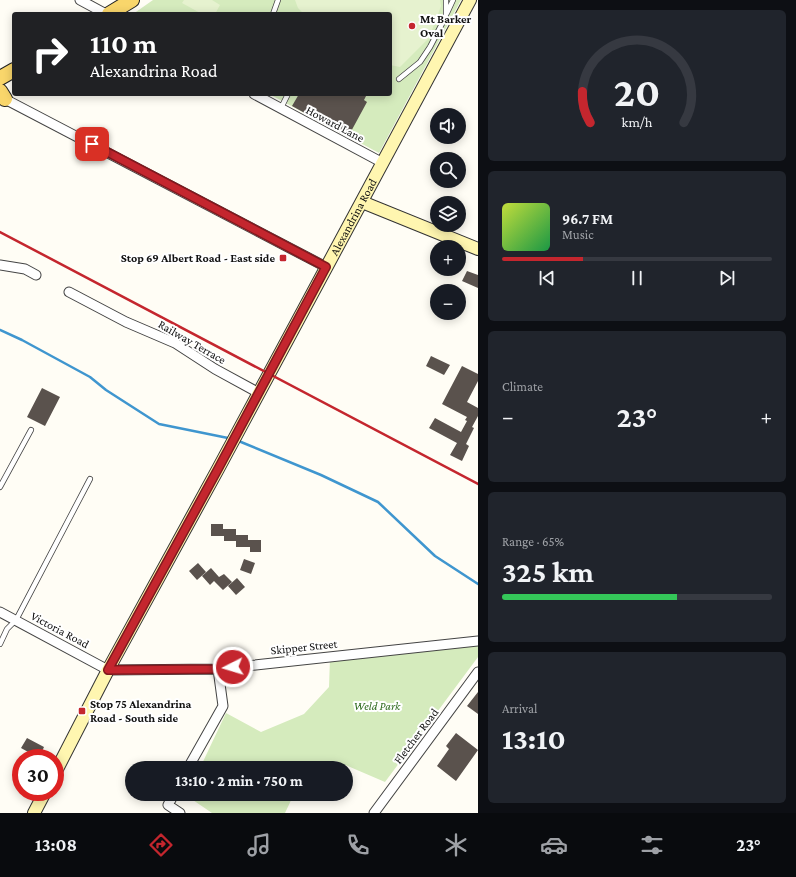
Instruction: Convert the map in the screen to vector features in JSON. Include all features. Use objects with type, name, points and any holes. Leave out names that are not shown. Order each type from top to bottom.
[{"type":"main road","points":[[111,12],[132,0]]},
{"type":"main road","name":"Alexandrina Road","points":[[64,756],[108,670],[470,0]]},
{"type":"main road","points":[[362,202],[478,249]]},
{"type":"main road","points":[[34,813],[40,801]]},
{"type":"street","points":[[80,0],[104,12]]},
{"type":"street","points":[[2,95],[326,267]]},
{"type":"street","name":"Howard Lane","points":[[258,96],[383,163]]},
{"type":"street","points":[[0,265],[25,269],[36,275]]},
{"type":"street","name":"Railway Terrace","points":[[70,292],[126,322],[175,344],[215,369],[259,393]]},
{"type":"street","name":"Victoria Road","points":[[0,612],[108,670]]},
{"type":"street","name":"Skipper Street","points":[[108,670],[218,669],[478,641]]},
{"type":"street","points":[[192,761],[224,706],[218,669]]},
{"type":"street","name":"Fletcher Road","points":[[374,813],[478,672]]},
{"type":"street","points":[[170,801],[168,805],[180,813]]},
{"type":"lane","points":[[275,12],[278,0]]},
{"type":"lane","points":[[446,0],[446,16]]},
{"type":"lane","points":[[399,79],[420,62],[430,47],[453,0]]},
{"type":"lane","points":[[281,108],[287,96]]},
{"type":"lane","points":[[0,487],[31,430]]},
{"type":"lane","points":[[0,644],[7,629],[16,620],[90,479]]},
{"type":"green space","points":[[153,0],[461,0],[379,153],[273,96],[392,96],[392,12],[136,12]]},
{"type":"green space","points":[[184,0],[212,0],[220,5],[216,12],[198,12],[182,3]]},
{"type":"green space","name":"Mt Barker Oval","points":[[295,0],[440,0],[441,6],[429,38],[400,67],[392,65],[392,12],[302,12],[298,8]]},
{"type":"green space","name":"Weld Park","points":[[478,645],[478,657],[385,782],[353,768],[353,761],[203,761],[226,713],[261,732],[304,714],[329,687],[330,658]]},
{"type":"green space","points":[[194,801],[291,801],[285,813],[212,813]]},
{"type":"building","points":[[298,96],[366,96],[364,100],[367,102],[348,137],[292,106]]},
{"type":"building","points":[[467,271],[478,275],[478,288],[462,281],[466,276]]},
{"type":"building","points":[[431,356],[450,365],[444,375],[426,366]]},
{"type":"building","points":[[462,366],[478,374],[478,381],[467,402],[478,408],[478,416],[472,427],[474,428],[466,444],[469,446],[462,461],[450,455],[457,443],[429,428],[435,418],[461,432],[467,421],[465,420],[467,417],[442,404]]},
{"type":"building","points":[[42,388],[60,397],[45,426],[27,417]]},
{"type":"building","points":[[211,524],[223,524],[223,529],[236,529],[236,535],[248,535],[248,540],[261,540],[261,552],[250,552],[250,547],[236,547],[236,541],[224,541],[224,536],[211,536]]},
{"type":"building","points":[[244,559],[255,563],[251,574],[240,570]]},
{"type":"building","points":[[198,563],[206,572],[197,580],[189,571]]},
{"type":"building","points":[[211,568],[219,577],[224,574],[232,582],[223,590],[214,581],[210,585],[202,576]]},
{"type":"building","points":[[237,578],[245,587],[236,595],[228,586]]},
{"type":"building","points":[[478,692],[478,714],[467,706]]},
{"type":"building","points":[[456,733],[478,750],[456,781],[437,766],[449,749],[446,746]]},
{"type":"building","points":[[27,738],[44,747],[43,749],[21,748]]},
{"type":"waterway","points":[[0,330],[22,340],[90,377],[106,390],[159,424],[228,438]]},
{"type":"waterway","points":[[241,442],[321,475],[378,502],[435,556],[478,584]]},
{"type":"railway","points":[[0,232],[478,484]]},
{"type":"place","name":"Mt Barker Oval","points":[[412,26]]},
{"type":"place","name":"Stop 69 Albert Road - East side","points":[[283,258]]},
{"type":"place","name":"Stop 75 Alexandrina Road - South side","points":[[82,711]]},
{"type":"route","points":[[92,144],[326,267],[108,670],[218,669],[233,667]]}]
